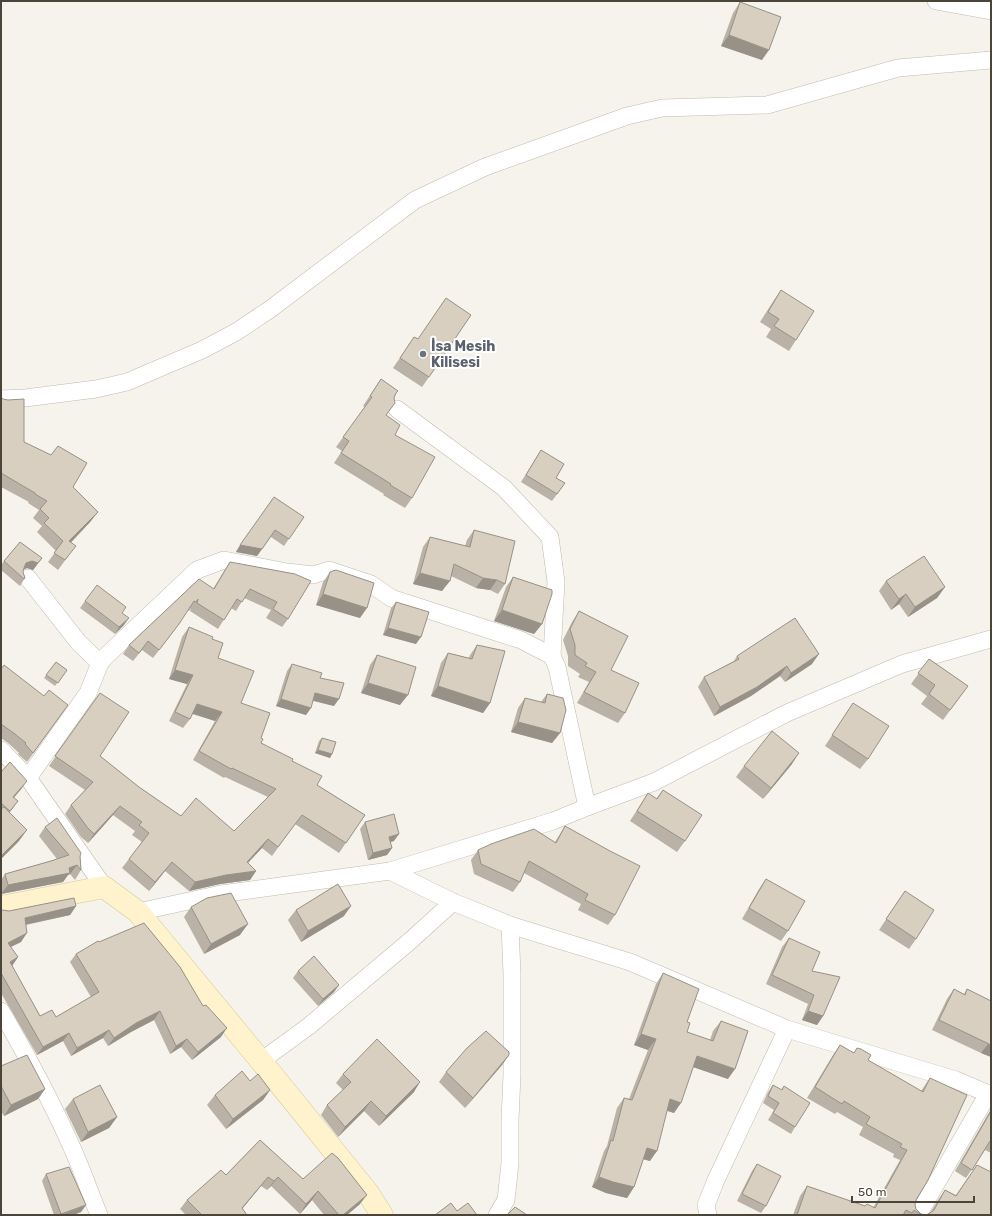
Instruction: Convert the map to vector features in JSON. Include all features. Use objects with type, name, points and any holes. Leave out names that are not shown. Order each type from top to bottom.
[{"type":"street","points":[[936,1],[991,11]]},
{"type":"street","points":[[1,399],[25,398],[96,389],[127,382],[202,350],[236,332],[269,310],[415,200],[485,167],[627,116],[662,108],[767,105],[898,68],[991,60]]},
{"type":"street","points":[[397,408],[504,488],[550,537],[556,582],[552,656],[557,667],[587,807]]},
{"type":"street","points":[[28,778],[88,693],[100,663],[105,657],[197,570],[224,560],[287,572],[313,575],[329,570],[371,584],[391,598],[521,640],[552,656]]},
{"type":"street","points":[[28,578],[79,643],[100,663]]},
{"type":"street","points":[[138,912],[221,894],[390,871],[553,821],[654,782],[787,713],[902,664],[991,639]]},
{"type":"street","points":[[1,750],[28,778],[104,887],[138,912],[368,1193],[382,1215]]},
{"type":"street","points":[[390,871],[453,902],[510,925],[630,962],[787,1029],[956,1080],[989,1095],[918,1215]]},
{"type":"street","points":[[1,907],[104,887]]},
{"type":"street","points":[[261,1061],[309,1026],[410,941],[453,902]]},
{"type":"street","points":[[497,1215],[506,1200],[510,1163],[512,974],[510,925]]},
{"type":"street","points":[[1,1011],[50,1102],[78,1163],[99,1215]]},
{"type":"street","points":[[708,1215],[706,1204],[716,1180],[787,1029]]},
{"type":"building","points":[[740,2],[781,17],[769,50],[729,35]]},
{"type":"building","points":[[781,290],[814,311],[796,340],[774,326],[779,319],[768,312]]},
{"type":"building","points":[[446,298],[471,315],[429,377],[400,358],[414,337],[418,339]]},
{"type":"building","points":[[381,379],[398,391],[394,398],[395,403],[386,415],[400,425],[395,435],[435,457],[412,498],[341,453],[349,441],[343,437],[372,397],[370,396]]},
{"type":"building","points":[[1,397],[8,400],[24,399],[24,442],[51,455],[58,446],[87,463],[73,487],[98,512],[69,541],[76,546],[65,560],[54,553],[63,541],[44,523],[49,518],[40,509],[47,501],[1,473]]},
{"type":"building","points":[[541,450],[564,464],[556,478],[565,483],[557,494],[526,475]]},
{"type":"building","points":[[274,497],[304,517],[289,539],[275,530],[262,549],[240,545]]},
{"type":"building","points":[[474,530],[515,541],[505,584],[497,580],[483,578],[454,564],[450,581],[420,573],[430,537],[470,547]]},
{"type":"building","points":[[20,542],[42,558],[38,563],[32,561],[26,563],[23,572],[24,579],[4,561]]},
{"type":"building","points":[[924,556],[945,587],[915,607],[906,594],[899,599],[886,581]]},
{"type":"building","points":[[230,562],[295,574],[311,581],[288,619],[273,609],[277,602],[250,589],[242,602],[237,599],[224,620],[197,603],[198,599],[196,602],[194,601],[159,650],[148,641],[139,653],[129,645],[199,579],[214,589]]},
{"type":"building","points":[[336,570],[374,583],[367,608],[323,594],[330,572]]},
{"type":"building","points":[[513,577],[552,590],[542,624],[502,610]]},
{"type":"building","points":[[97,585],[126,607],[122,613],[129,618],[119,627],[85,601]]},
{"type":"building","points":[[396,602],[429,612],[421,637],[388,628]]},
{"type":"building","points":[[579,611],[628,636],[611,670],[639,683],[625,713],[584,692],[596,672],[585,666],[587,663],[575,655],[575,645],[570,629]]},
{"type":"building","points":[[795,618],[819,654],[791,673],[787,666],[757,687],[720,707],[704,677],[739,659],[737,656]]},
{"type":"building","points":[[189,627],[223,643],[218,658],[254,671],[241,703],[270,713],[261,738],[263,739],[261,743],[322,776],[317,785],[365,815],[346,843],[302,815],[278,847],[268,839],[247,862],[256,871],[226,875],[195,882],[172,862],[155,882],[129,859],[149,833],[139,825],[142,822],[120,806],[94,834],[71,805],[93,782],[55,756],[100,693],[129,712],[100,756],[139,787],[181,816],[196,798],[234,831],[276,789],[232,768],[231,769],[199,751],[222,712],[197,704],[190,719],[175,712],[193,675],[175,670]]},
{"type":"building","points":[[477,645],[505,651],[490,703],[438,686],[448,653],[472,659]]},
{"type":"building","points":[[377,655],[416,667],[408,695],[368,683]]},
{"type":"building","points":[[929,659],[968,686],[950,710],[929,694],[935,685],[918,673]]},
{"type":"building","points":[[56,662],[67,670],[58,683],[46,675]]},
{"type":"building","points":[[292,664],[322,673],[320,678],[344,683],[339,699],[315,693],[311,708],[281,699]]},
{"type":"building","points":[[4,665],[44,696],[49,690],[68,705],[33,753],[25,744],[26,743],[1,724],[1,669]]},
{"type":"building","points":[[547,694],[563,698],[566,710],[560,733],[518,722],[525,698],[545,703]]},
{"type":"building","points":[[853,703],[889,726],[868,759],[832,735]]},
{"type":"building","points":[[772,731],[799,753],[771,788],[744,766]]},
{"type":"building","points":[[322,738],[336,742],[332,754],[318,750]]},
{"type":"building","points":[[10,762],[27,781],[13,797],[18,801],[10,811],[1,803],[1,772]]},
{"type":"building","points":[[663,790],[702,815],[685,841],[637,811],[648,793],[657,799]]},
{"type":"building","points":[[4,807],[27,830],[1,856],[1,809]]},
{"type":"building","points":[[394,814],[399,834],[389,837],[392,848],[373,853],[365,822]]},
{"type":"building","points":[[57,818],[81,853],[81,870],[77,865],[69,868],[70,873],[8,885],[5,874],[69,855],[45,827]]},
{"type":"building","points":[[565,826],[640,866],[615,915],[585,900],[588,894],[529,861],[520,882],[481,864],[478,850],[491,844],[534,829],[556,843]]},
{"type":"building","points":[[766,879],[805,901],[788,931],[749,908]]},
{"type":"building","points":[[338,884],[351,906],[308,931],[296,910]]},
{"type":"building","points":[[905,891],[934,910],[916,939],[886,919]]},
{"type":"building","points":[[231,893],[248,924],[211,944],[191,907],[207,898]]},
{"type":"building","points":[[74,898],[76,906],[25,918],[27,933],[8,943],[18,957],[10,962],[40,1016],[52,1010],[56,1017],[99,992],[76,954],[98,941],[99,942],[144,923],[180,967],[203,1006],[206,1005],[227,1028],[198,1052],[187,1039],[176,1046],[160,1011],[136,1023],[114,1038],[109,1030],[77,1048],[69,1033],[43,1047],[1,973],[1,909],[9,911]]},
{"type":"building","points":[[789,938],[820,952],[812,971],[840,977],[823,1016],[808,1011],[814,995],[772,975]]},
{"type":"building","points":[[314,956],[339,985],[323,999],[298,971]]},
{"type":"building","points":[[663,973],[699,989],[687,1022],[690,1023],[687,1032],[713,1041],[721,1021],[748,1031],[735,1069],[697,1056],[681,1103],[670,1099],[657,1151],[647,1148],[634,1187],[599,1177],[611,1140],[613,1141],[624,1098],[632,1100],[656,1039],[641,1034]]},
{"type":"building","points":[[954,989],[965,995],[967,989],[991,1001],[991,1045],[939,1020]]},
{"type":"building","points":[[486,1031],[509,1052],[509,1055],[473,1098],[446,1072],[467,1048]]},
{"type":"building","points":[[377,1039],[420,1082],[386,1116],[371,1101],[345,1127],[327,1105],[351,1082],[343,1074]]},
{"type":"building","points":[[840,1045],[854,1053],[857,1048],[861,1049],[871,1055],[868,1060],[923,1092],[930,1078],[967,1095],[928,1180],[916,1200],[916,1209],[921,1214],[926,1215],[922,1215],[914,1210],[912,1213],[906,1210],[903,1215],[797,1215],[807,1186],[865,1206],[867,1204],[875,1208],[907,1150],[900,1147],[902,1144],[866,1124],[870,1117],[844,1101],[842,1104],[815,1087]]},
{"type":"building","points":[[27,1055],[45,1089],[11,1105],[1,1086],[1,1066]]},
{"type":"building","points":[[242,1071],[250,1081],[258,1074],[270,1090],[233,1119],[215,1095]]},
{"type":"building","points":[[100,1085],[117,1117],[88,1132],[73,1099]]},
{"type":"building","points":[[773,1085],[782,1090],[784,1086],[810,1103],[795,1127],[773,1113],[779,1103],[768,1096]]},
{"type":"building","points":[[991,1111],[991,1141],[972,1170],[961,1163]]},
{"type":"building","points":[[260,1140],[303,1179],[332,1153],[338,1158],[367,1195],[343,1215],[339,1215],[318,1191],[306,1204],[278,1177],[274,1181],[268,1177],[242,1208],[247,1215],[202,1215],[187,1200],[221,1170],[226,1175]]},
{"type":"building","points":[[757,1164],[781,1176],[766,1206],[742,1194]]},
{"type":"building","points":[[977,1165],[991,1172],[991,1215],[926,1215],[934,1210],[945,1190],[956,1196]]},
{"type":"building","points":[[69,1167],[86,1205],[61,1214],[46,1174]]},
{"type":"building","points":[[451,1203],[457,1211],[468,1203],[477,1215],[435,1215]]},
{"type":"building","points":[[515,1207],[527,1215],[507,1215]]},
{"type":"place","name":"İsa Mesih Kilisesi","points":[[423,354]]}]
